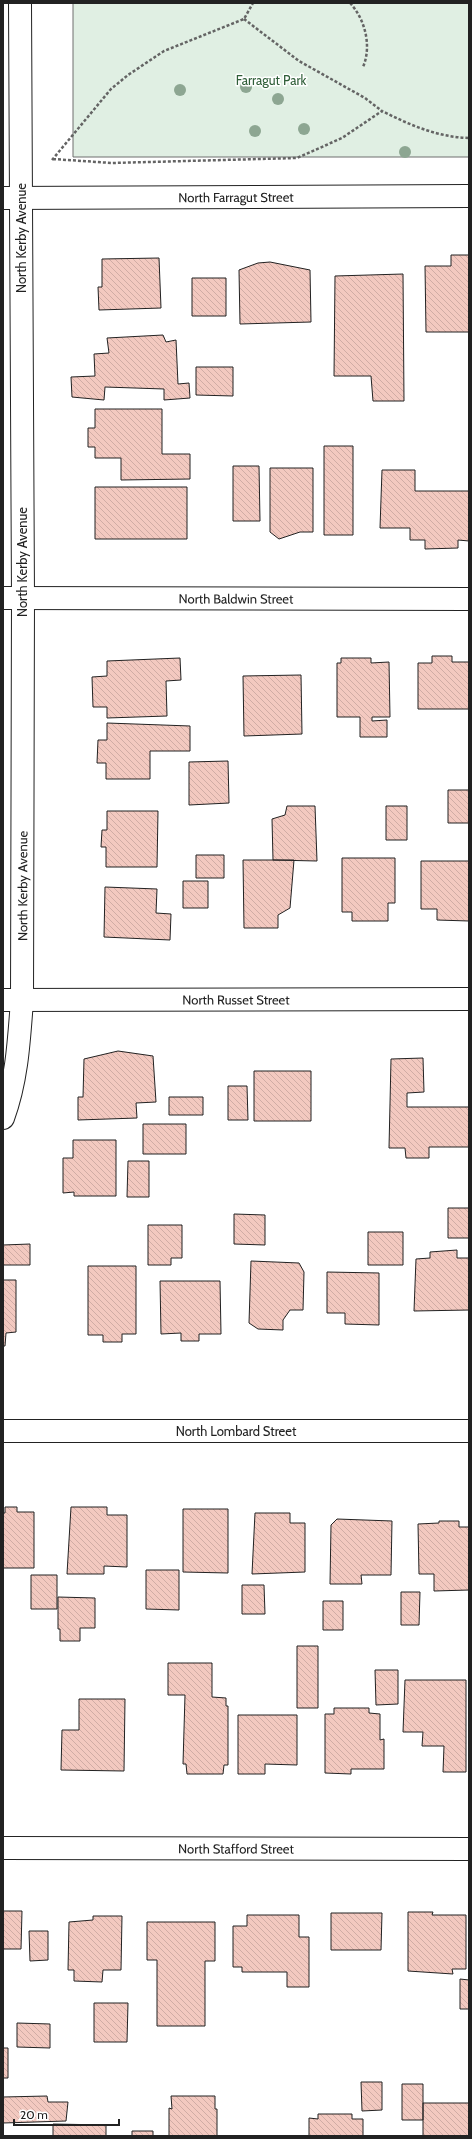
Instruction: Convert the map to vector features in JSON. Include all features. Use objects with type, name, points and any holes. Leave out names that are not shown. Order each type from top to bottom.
[{"type":"street","name":"North Kerby Avenue","points":[[3,1118],[10,1098],[18,1060],[12,1000],[12,198],[20,3]]},
{"type":"street","name":"North Farragut Street","points":[[12,198],[469,196]]},
{"type":"street","name":"North Baldwin Street","points":[[13,598],[469,599]]},
{"type":"street","name":"North Russet Street","points":[[12,1000],[469,999]]},
{"type":"street","name":"North Lombard Street","points":[[3,1431],[469,1431]]},
{"type":"street","name":"North Stafford Street","points":[[3,1848],[469,1849]]},
{"type":"path","points":[[12,198],[53,159],[111,89],[128,75],[164,51],[244,19],[253,3]]},
{"type":"path","points":[[350,3],[366,32],[368,48],[364,67]]},
{"type":"path","points":[[244,19],[299,61],[365,98],[382,111],[412,127],[455,138],[469,138]]},
{"type":"path","points":[[53,159],[112,163],[297,158],[342,138],[382,111]]},
{"type":"green space","name":"Farragut Park","points":[[73,3],[469,3],[469,157],[73,157]]},
{"type":"building","points":[[451,255],[469,255],[469,332],[426,332],[425,266],[451,266]]},
{"type":"building","points":[[159,258],[161,308],[99,310],[98,287],[102,287],[102,259]]},
{"type":"building","points":[[270,262],[310,270],[311,322],[240,324],[239,270],[258,263]]},
{"type":"building","points":[[403,274],[404,401],[373,401],[371,376],[334,376],[335,276]]},
{"type":"building","points":[[192,278],[226,278],[226,316],[192,316]]},
{"type":"building","points":[[163,335],[166,342],[176,340],[178,384],[189,383],[190,398],[164,400],[164,389],[105,387],[104,400],[72,397],[71,377],[95,376],[94,354],[109,353],[107,338]]},
{"type":"building","points":[[196,367],[233,367],[233,396],[196,395]]},
{"type":"building","points":[[95,409],[162,409],[162,454],[190,454],[190,479],[121,480],[121,458],[95,458],[95,447],[88,447],[88,428],[95,428]]},
{"type":"building","points":[[324,446],[353,446],[353,535],[324,535]]},
{"type":"building","points":[[233,466],[259,466],[260,521],[233,521]]},
{"type":"building","points":[[270,468],[313,468],[313,532],[300,532],[279,539],[270,532]]},
{"type":"building","points":[[382,470],[415,470],[415,491],[469,491],[469,541],[458,540],[458,548],[425,549],[425,540],[410,540],[410,528],[380,528]]},
{"type":"building","points":[[95,487],[187,487],[187,539],[95,539]]},
{"type":"building","points":[[432,656],[452,656],[452,662],[469,662],[469,709],[418,709],[418,663],[432,663]]},
{"type":"building","points":[[180,658],[181,680],[166,681],[167,716],[107,718],[107,707],[93,707],[92,677],[107,676],[107,661]]},
{"type":"building","points":[[341,658],[371,658],[371,663],[389,662],[390,717],[372,717],[372,721],[387,720],[387,737],[360,737],[360,717],[337,717],[337,663],[341,663]]},
{"type":"building","points":[[301,675],[302,734],[244,736],[243,676]]},
{"type":"building","points":[[107,723],[190,726],[190,751],[150,751],[150,779],[106,779],[106,763],[97,763],[98,740],[107,740]]},
{"type":"building","points":[[228,761],[229,803],[189,805],[189,762]]},
{"type":"building","points":[[448,790],[469,790],[469,823],[448,823]]},
{"type":"building","points":[[287,806],[315,806],[317,861],[273,860],[272,819],[285,815]]},
{"type":"building","points":[[386,806],[407,806],[407,840],[386,840]]},
{"type":"building","points":[[107,811],[158,811],[157,867],[106,867],[106,847],[101,847],[102,830],[107,830]]},
{"type":"building","points":[[196,855],[224,855],[224,878],[196,878]]},
{"type":"building","points":[[342,858],[395,858],[395,903],[388,903],[388,921],[352,921],[352,912],[342,912]]},
{"type":"building","points":[[243,860],[294,860],[290,908],[278,915],[278,928],[244,928]]},
{"type":"building","points":[[421,861],[469,861],[469,921],[437,920],[437,909],[421,909]]},
{"type":"building","points":[[183,881],[208,881],[208,908],[183,908]]},
{"type":"building","points":[[105,887],[157,889],[156,913],[171,914],[170,940],[104,937]]},
{"type":"building","points":[[118,1051],[153,1056],[156,1102],[136,1103],[137,1118],[78,1120],[78,1097],[83,1097],[84,1059]]},
{"type":"building","points":[[423,1058],[424,1092],[407,1093],[407,1107],[469,1107],[469,1147],[429,1147],[429,1158],[406,1158],[405,1148],[389,1148],[391,1059]]},
{"type":"building","points":[[254,1071],[311,1071],[311,1121],[254,1121]]},
{"type":"building","points":[[228,1086],[247,1086],[248,1120],[228,1120]]},
{"type":"building","points":[[169,1097],[203,1097],[203,1115],[169,1115]]},
{"type":"building","points":[[143,1124],[186,1124],[186,1154],[143,1154]]},
{"type":"building","points":[[73,1140],[116,1140],[116,1196],[74,1196],[74,1192],[63,1193],[63,1158],[73,1158]]},
{"type":"building","points":[[128,1161],[149,1161],[149,1197],[127,1197]]},
{"type":"building","points":[[448,1208],[469,1208],[469,1238],[448,1238]]},
{"type":"building","points":[[234,1214],[265,1215],[265,1245],[234,1244]]},
{"type":"building","points":[[148,1225],[182,1225],[182,1258],[171,1258],[171,1265],[148,1265]]},
{"type":"building","points":[[368,1232],[403,1232],[403,1265],[368,1265]]},
{"type":"building","points":[[30,1244],[30,1265],[3,1265],[3,1245]]},
{"type":"building","points":[[457,1250],[457,1258],[469,1258],[469,1310],[414,1311],[416,1259],[430,1258],[430,1252]]},
{"type":"building","points":[[251,1261],[299,1263],[304,1272],[303,1310],[290,1310],[283,1320],[283,1330],[258,1329],[249,1323]]},
{"type":"building","points":[[88,1266],[136,1266],[136,1334],[122,1334],[122,1342],[103,1342],[103,1335],[88,1335]]},
{"type":"building","points":[[327,1272],[379,1273],[379,1325],[345,1324],[345,1313],[327,1313]]},
{"type":"building","points":[[3,1280],[16,1280],[16,1332],[6,1333],[5,1346],[3,1346]]},
{"type":"building","points":[[160,1281],[220,1281],[221,1334],[199,1334],[199,1341],[181,1341],[181,1333],[161,1334]]},
{"type":"building","points":[[5,1507],[17,1507],[17,1512],[34,1512],[34,1568],[3,1568],[3,1513],[5,1513]]},
{"type":"building","points":[[71,1507],[107,1507],[107,1515],[127,1515],[127,1567],[104,1566],[104,1574],[67,1574]]},
{"type":"building","points":[[183,1509],[228,1509],[228,1573],[183,1572]]},
{"type":"building","points":[[255,1513],[290,1513],[290,1523],[305,1523],[305,1572],[252,1574]]},
{"type":"building","points":[[337,1519],[392,1521],[391,1575],[361,1575],[362,1584],[330,1584],[331,1525]]},
{"type":"building","points":[[439,1521],[459,1521],[459,1527],[469,1527],[469,1590],[434,1591],[434,1574],[419,1574],[418,1524],[439,1523]]},
{"type":"building","points":[[146,1570],[179,1570],[179,1610],[146,1609]]},
{"type":"building","points":[[31,1575],[57,1575],[57,1609],[31,1609]]},
{"type":"building","points":[[242,1585],[264,1585],[265,1614],[242,1614]]},
{"type":"building","points":[[401,1592],[420,1592],[419,1625],[401,1625]]},
{"type":"building","points":[[58,1597],[95,1598],[95,1628],[80,1628],[80,1641],[60,1641],[60,1629],[58,1629]]},
{"type":"building","points":[[323,1601],[343,1601],[343,1630],[323,1630]]},
{"type":"building","points":[[297,1646],[318,1646],[318,1708],[297,1708]]},
{"type":"building","points":[[168,1663],[212,1663],[212,1697],[226,1698],[226,1706],[228,1706],[228,1765],[224,1765],[223,1774],[187,1774],[186,1764],[183,1764],[185,1695],[168,1695]]},
{"type":"building","points":[[375,1670],[398,1670],[398,1704],[376,1705]]},
{"type":"building","points":[[405,1680],[466,1680],[466,1772],[443,1772],[444,1746],[422,1746],[423,1732],[403,1732]]},
{"type":"building","points":[[79,1699],[125,1699],[124,1771],[61,1770],[62,1730],[79,1730]]},
{"type":"building","points":[[334,1708],[369,1708],[369,1713],[380,1714],[380,1740],[384,1739],[384,1769],[351,1769],[351,1774],[325,1773],[325,1714],[334,1714]]},
{"type":"building","points":[[238,1715],[297,1715],[297,1765],[265,1764],[265,1774],[238,1774]]},
{"type":"building","points":[[3,1911],[22,1911],[21,1949],[3,1949]]},
{"type":"building","points":[[408,1912],[433,1912],[432,1915],[466,1915],[466,1969],[452,1969],[453,1974],[408,1971]]},
{"type":"building","points":[[331,1913],[382,1913],[381,1950],[331,1950]]},
{"type":"building","points":[[247,1915],[299,1915],[299,1937],[309,1937],[309,1987],[287,1987],[287,1972],[242,1972],[242,1967],[233,1967],[233,1926],[247,1926]]},
{"type":"building","points":[[93,1916],[122,1916],[121,1970],[103,1970],[102,1982],[74,1981],[74,1970],[68,1970],[69,1922],[93,1920]]},
{"type":"building","points":[[147,1922],[215,1922],[215,1961],[205,1961],[205,2026],[157,2026],[157,1960],[147,1960]]},
{"type":"building","points":[[29,1931],[48,1931],[48,1960],[30,1961]]},
{"type":"building","points":[[460,1979],[469,1980],[469,2009],[460,2009]]},
{"type":"building","points":[[94,2003],[128,2003],[127,2042],[94,2042]]},
{"type":"building","points":[[17,2023],[50,2024],[50,2048],[17,2047]]},
{"type":"building","points":[[3,2048],[8,2048],[8,2078],[3,2078]]},
{"type":"building","points":[[361,2082],[382,2082],[382,2110],[362,2111]]},
{"type":"building","points":[[402,2084],[423,2084],[423,2120],[402,2120]]},
{"type":"building","points":[[47,2096],[48,2102],[68,2102],[66,2121],[3,2123],[3,2097]]},
{"type":"building","points":[[171,2096],[215,2096],[215,2109],[217,2109],[217,2136],[169,2136],[169,2108],[172,2109]]},
{"type":"building","points":[[423,2103],[469,2103],[469,2136],[423,2136]]},
{"type":"building","points":[[318,2114],[352,2114],[352,2119],[363,2119],[363,2136],[309,2136],[309,2118],[318,2119]]},
{"type":"building","points":[[53,2124],[106,2125],[106,2136],[53,2136]]},
{"type":"building","points":[[132,2131],[153,2131],[153,2136],[132,2136]]}]
